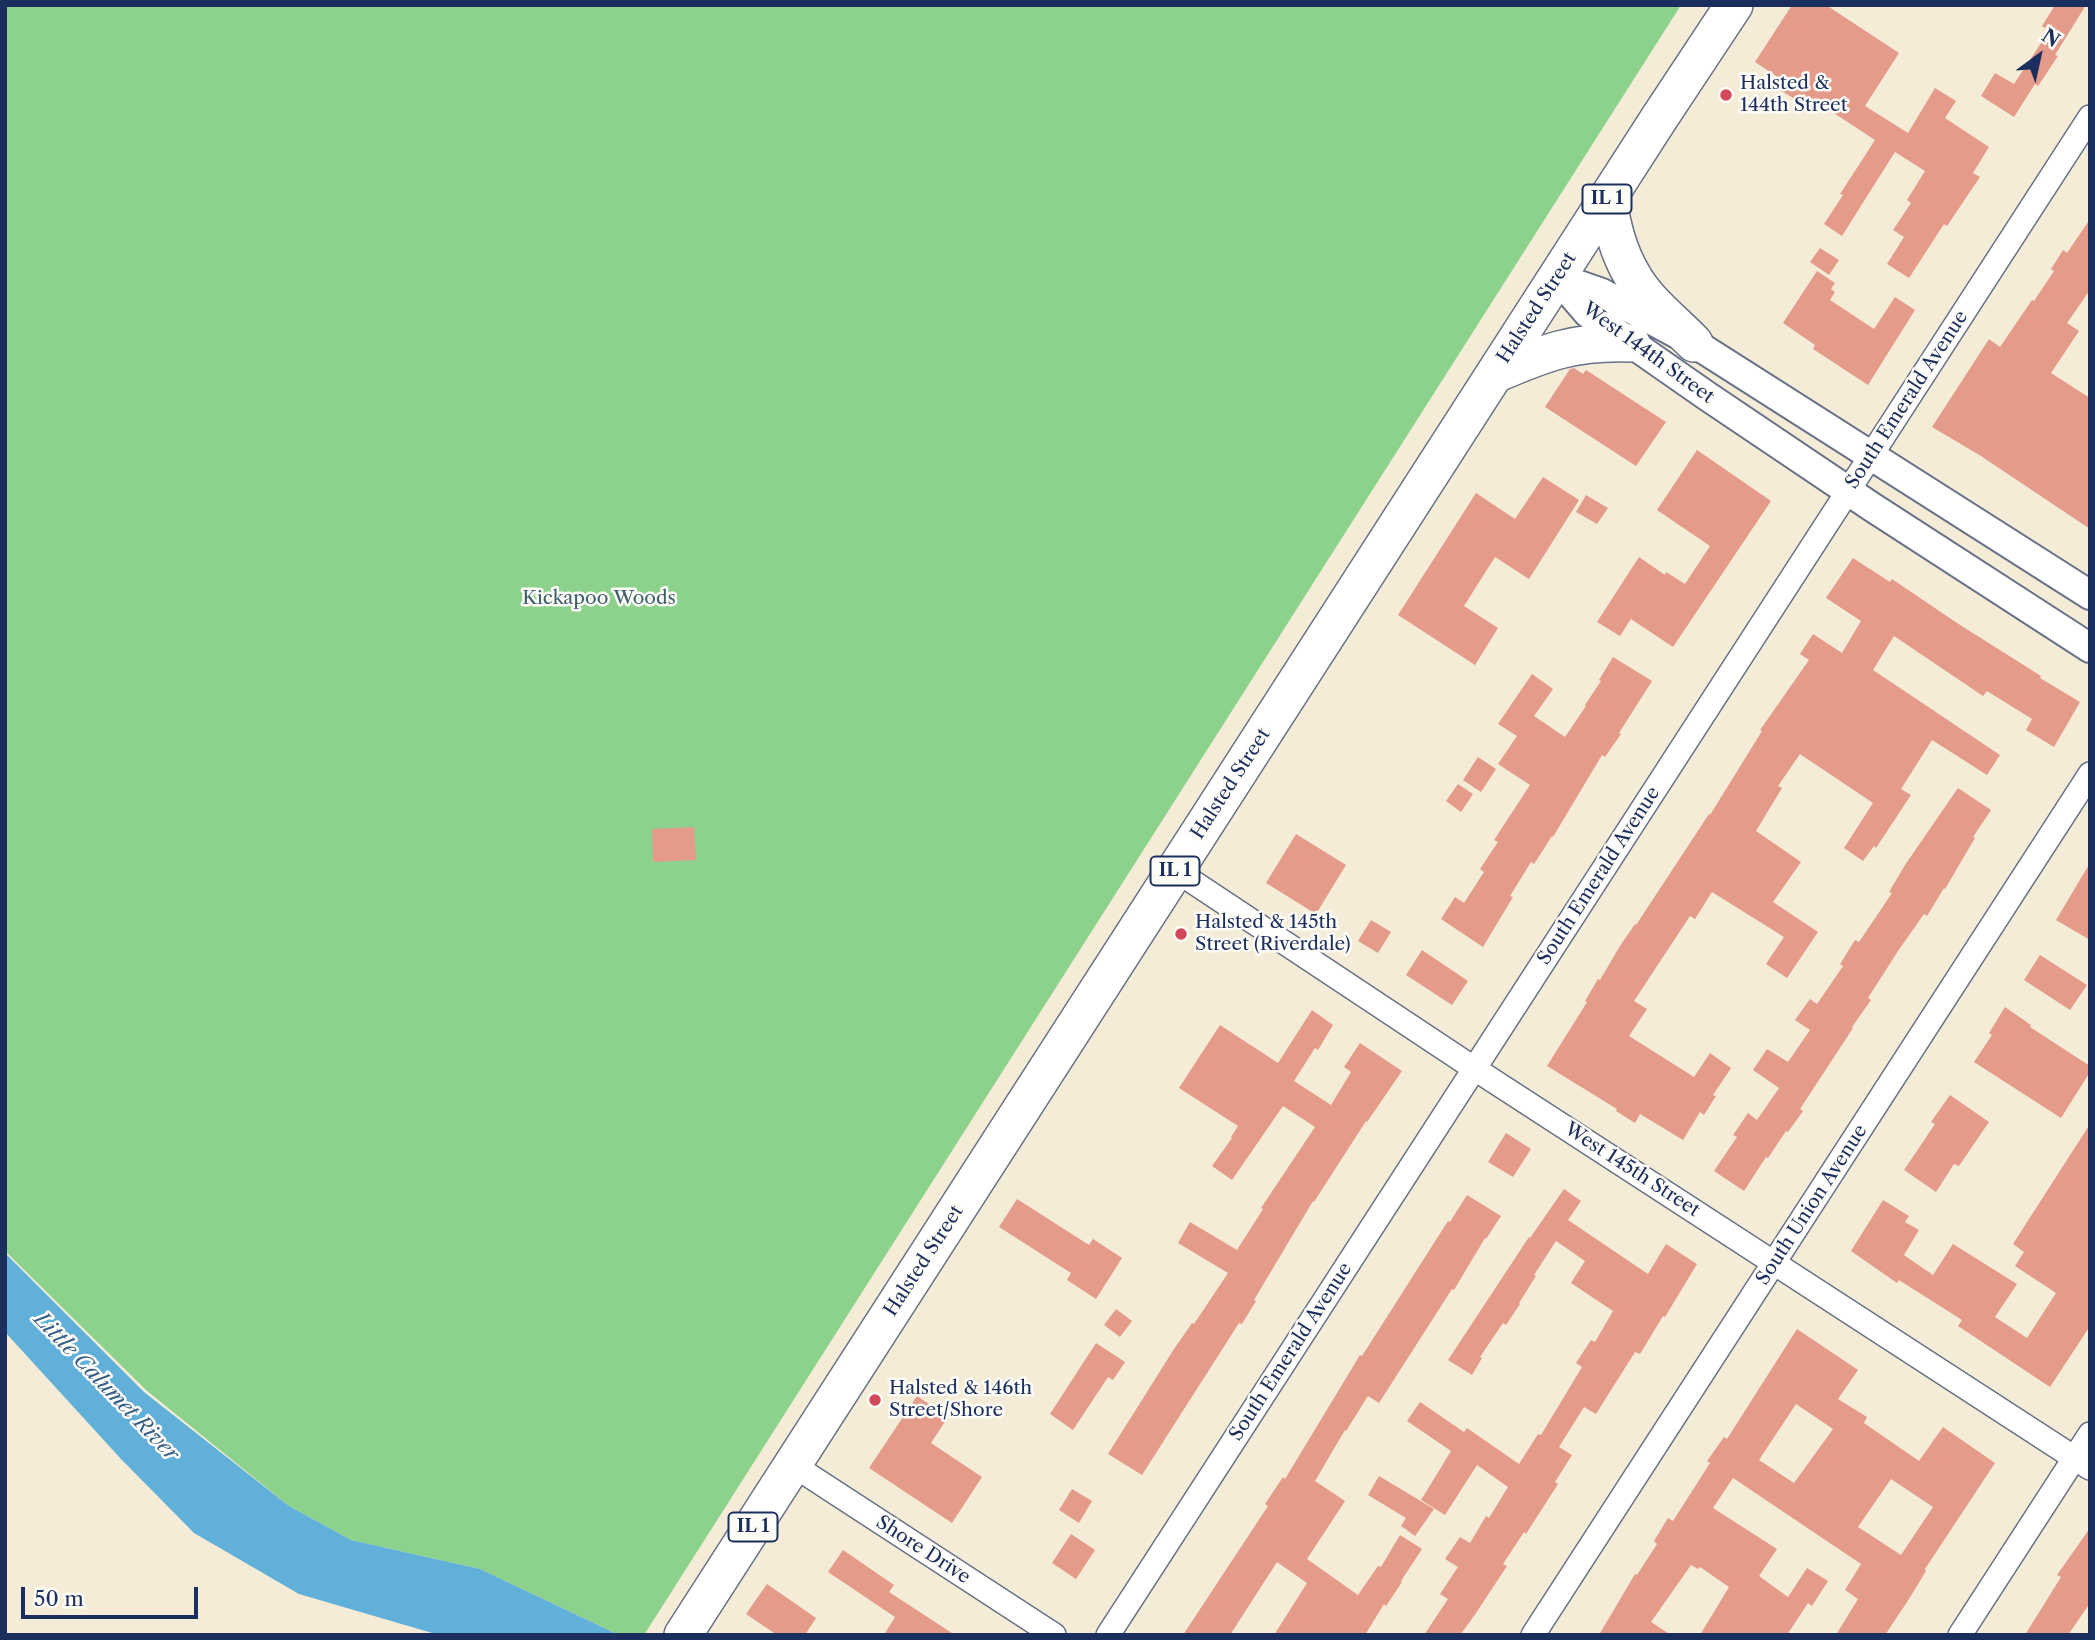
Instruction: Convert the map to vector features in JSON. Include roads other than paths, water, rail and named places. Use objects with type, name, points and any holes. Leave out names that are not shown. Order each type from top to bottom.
[{"type":"main road","name":"Halsted Street","points":[[683,1635],[1734,5]]},
{"type":"main road","points":[[1608,198],[1616,239],[1633,277],[1694,343]]},
{"type":"main road","points":[[1495,374],[1541,354],[1568,346],[1603,342],[1631,343]]},
{"type":"street","name":"South Emerald Avenue","points":[[1108,1635],[2090,117]]},
{"type":"street","name":"West 144th Street","points":[[1557,277],[1602,293],[1694,343],[2090,595]]},
{"type":"street","name":"West 144th Street","points":[[1557,277],[1588,313],[1631,343],[1848,491],[2090,648]]},
{"type":"street","name":"South Union Avenue","points":[[1533,1635],[2090,774]]},
{"type":"street","name":"West 145th Street","points":[[1175,870],[1475,1069],[2082,1463]]},
{"type":"street","points":[[1960,1635],[2082,1463],[2090,1434]]},
{"type":"street","name":"Shore Drive","points":[[793,1465],[1054,1635]]},
{"type":"water","name":"Little Calumet River","points":[[5,1253],[144,1392],[289,1506],[351,1540],[480,1569],[619,1635],[439,1635],[299,1594],[194,1533],[121,1459],[5,1332]]},
{"type":"place","name":"Halsted & 144th Street","points":[[1726,95]]},
{"type":"place","name":"Halsted & 145th Street (Riverdale)","points":[[1181,934]]},
{"type":"place","name":"Halsted & 146th Street/Shore","points":[[875,1400]]},
{"type":"park label","name":"Kickapoo Woods","points":[[599,599]]}]
